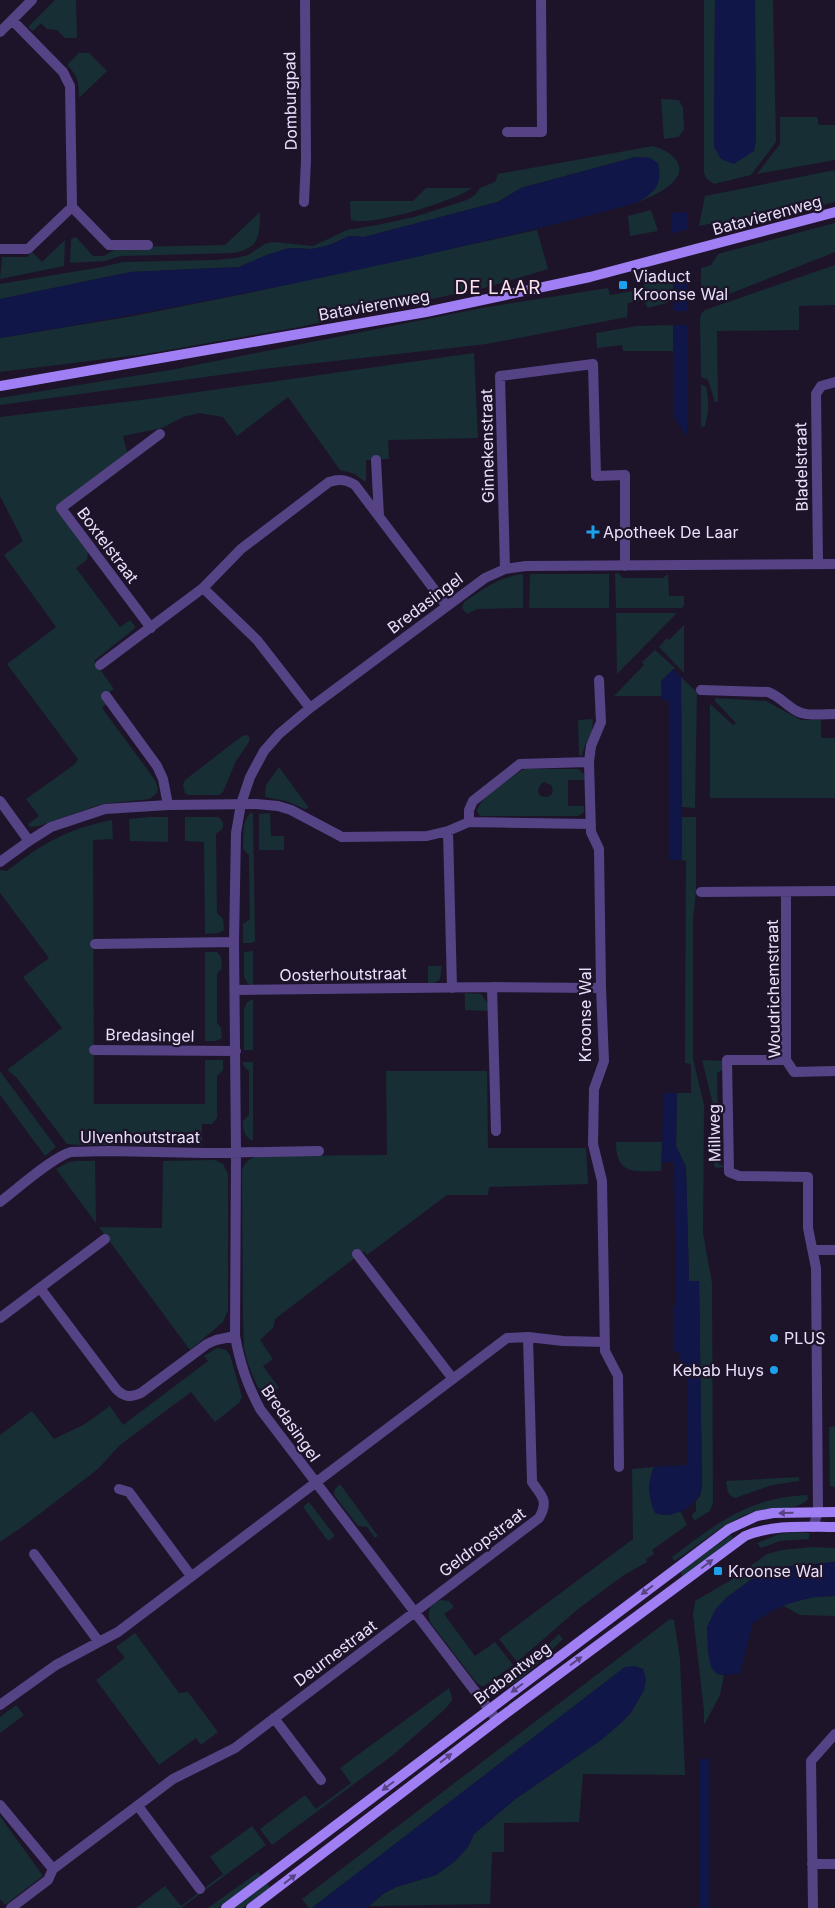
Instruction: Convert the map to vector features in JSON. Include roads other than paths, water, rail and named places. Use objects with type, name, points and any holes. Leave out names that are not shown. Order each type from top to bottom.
[{"type":"street","points":[[0,32],[32,0]]},
{"type":"street","name":"Domburgpad","points":[[304,202],[306,160],[305,0]]},
{"type":"street","points":[[507,132],[542,132],[541,0]]},
{"type":"street","points":[[12,20],[63,72],[70,86],[72,207],[109,245],[148,245]]},
{"type":"street","points":[[0,249],[28,249],[72,207]]},
{"type":"street","name":"Batavierenweg","points":[[0,386],[426,312],[590,276],[835,212]]},
{"type":"street","name":"Ginnekenstraat","points":[[505,569],[500,376],[593,364],[596,476],[625,475],[625,566]]},
{"type":"street","name":"Bladelstraat","points":[[818,564],[816,394],[821,386],[835,382]]},
{"type":"street","name":"Boxtelstraat","points":[[150,628],[61,508],[160,434]]},
{"type":"street","points":[[376,460],[379,517]]},
{"type":"street","points":[[100,665],[203,588],[241,549],[329,482],[338,479],[347,480],[355,484],[446,605]]},
{"type":"street","name":"Bredasingel","points":[[497,1720],[260,1409],[247,1385],[239,1360],[235,1336],[236,1051],[234,942],[236,833],[241,804],[250,777],[264,751],[279,734],[310,708],[446,605],[485,578],[505,569],[526,566],[835,564]]},
{"type":"street","points":[[203,588],[257,640],[310,708]]},
{"type":"street","name":"Kroonse Wal","points":[[600,680],[601,722],[592,746],[589,762],[591,832],[599,849],[604,1062],[594,1089],[593,1144],[602,1181],[605,1342],[606,1351],[618,1376],[619,1467]]},
{"type":"street","points":[[701,690],[768,692],[776,694],[796,711],[806,714],[835,714]]},
{"type":"street","points":[[106,696],[157,766],[163,779],[168,805]]},
{"type":"street","points":[[469,822],[473,801],[520,764],[589,762]]},
{"type":"street","points":[[0,801],[30,841]]},
{"type":"street","points":[[0,862],[51,827],[106,809],[168,805],[241,804],[278,806],[291,810],[342,838],[427,836],[469,822],[591,824]]},
{"type":"street","points":[[448,830],[452,988]]},
{"type":"street","points":[[701,892],[835,891]]},
{"type":"street","name":"Woudrichemstraat","points":[[786,892],[786,1060],[794,1072],[835,1071]]},
{"type":"street","points":[[95,944],[234,942]]},
{"type":"street","points":[[492,987],[496,1131]]},
{"type":"street","name":"Oosterhoutstraat","points":[[235,990],[492,987],[601,988]]},
{"type":"street","name":"Bredasingel","points":[[94,1050],[236,1051]]},
{"type":"street","name":"Millweg","points":[[786,1060],[727,1060],[729,1172],[739,1176],[808,1177],[808,1228],[816,1268],[818,1512],[813,1526]]},
{"type":"street","name":"Ulvenhoutstraat","points":[[0,1202],[49,1165],[71,1152],[319,1150]]},
{"type":"street","points":[[0,1318],[105,1239]]},
{"type":"street","points":[[813,1250],[835,1250]]},
{"type":"street","points":[[357,1254],[453,1379]]},
{"type":"street","points":[[40,1288],[116,1390],[128,1397],[141,1393],[207,1344],[235,1336]]},
{"type":"street","points":[[1,1703],[56,1665],[118,1632],[507,1338],[528,1337],[564,1341],[605,1342]]},
{"type":"street","name":"Geldropstraat","points":[[414,1612],[539,1518],[544,1509],[544,1499],[532,1482],[528,1337]]},
{"type":"street","points":[[119,1489],[129,1492],[191,1576]]},
{"type":"street","name":"Brabantweg","points":[[226,1908],[729,1529],[757,1516],[773,1513],[835,1512]]},
{"type":"street","name":"Brabantweg","points":[[251,1908],[497,1720],[745,1536],[760,1530],[776,1527],[835,1526]]},
{"type":"street","points":[[34,1554],[99,1642]]},
{"type":"street","name":"Deurnestraat","points":[[11,1908],[48,1880],[53,1869],[179,1775],[235,1748],[414,1612]]},
{"type":"street","points":[[274,1718],[321,1780]]},
{"type":"street","points":[[813,1908],[812,1761],[835,1734]]},
{"type":"street","points":[[0,1805],[53,1869]]},
{"type":"street","points":[[138,1806],[200,1889]]},
{"type":"street","points":[[812,1864],[835,1864]]},
{"type":"place","name":"Viaduct Kroonse Wal","points":[[623,285]]},
{"type":"place","name":"Apotheek De Laar","points":[[593,532]]},
{"type":"place","name":"PLUS","points":[[774,1338]]},
{"type":"place","name":"Kebab Huys","points":[[774,1370]]},
{"type":"place","name":"Kroonse Wal","points":[[718,1571]]},
{"type":"district","name":"DE LAAR","points":[[498,287]]}]
